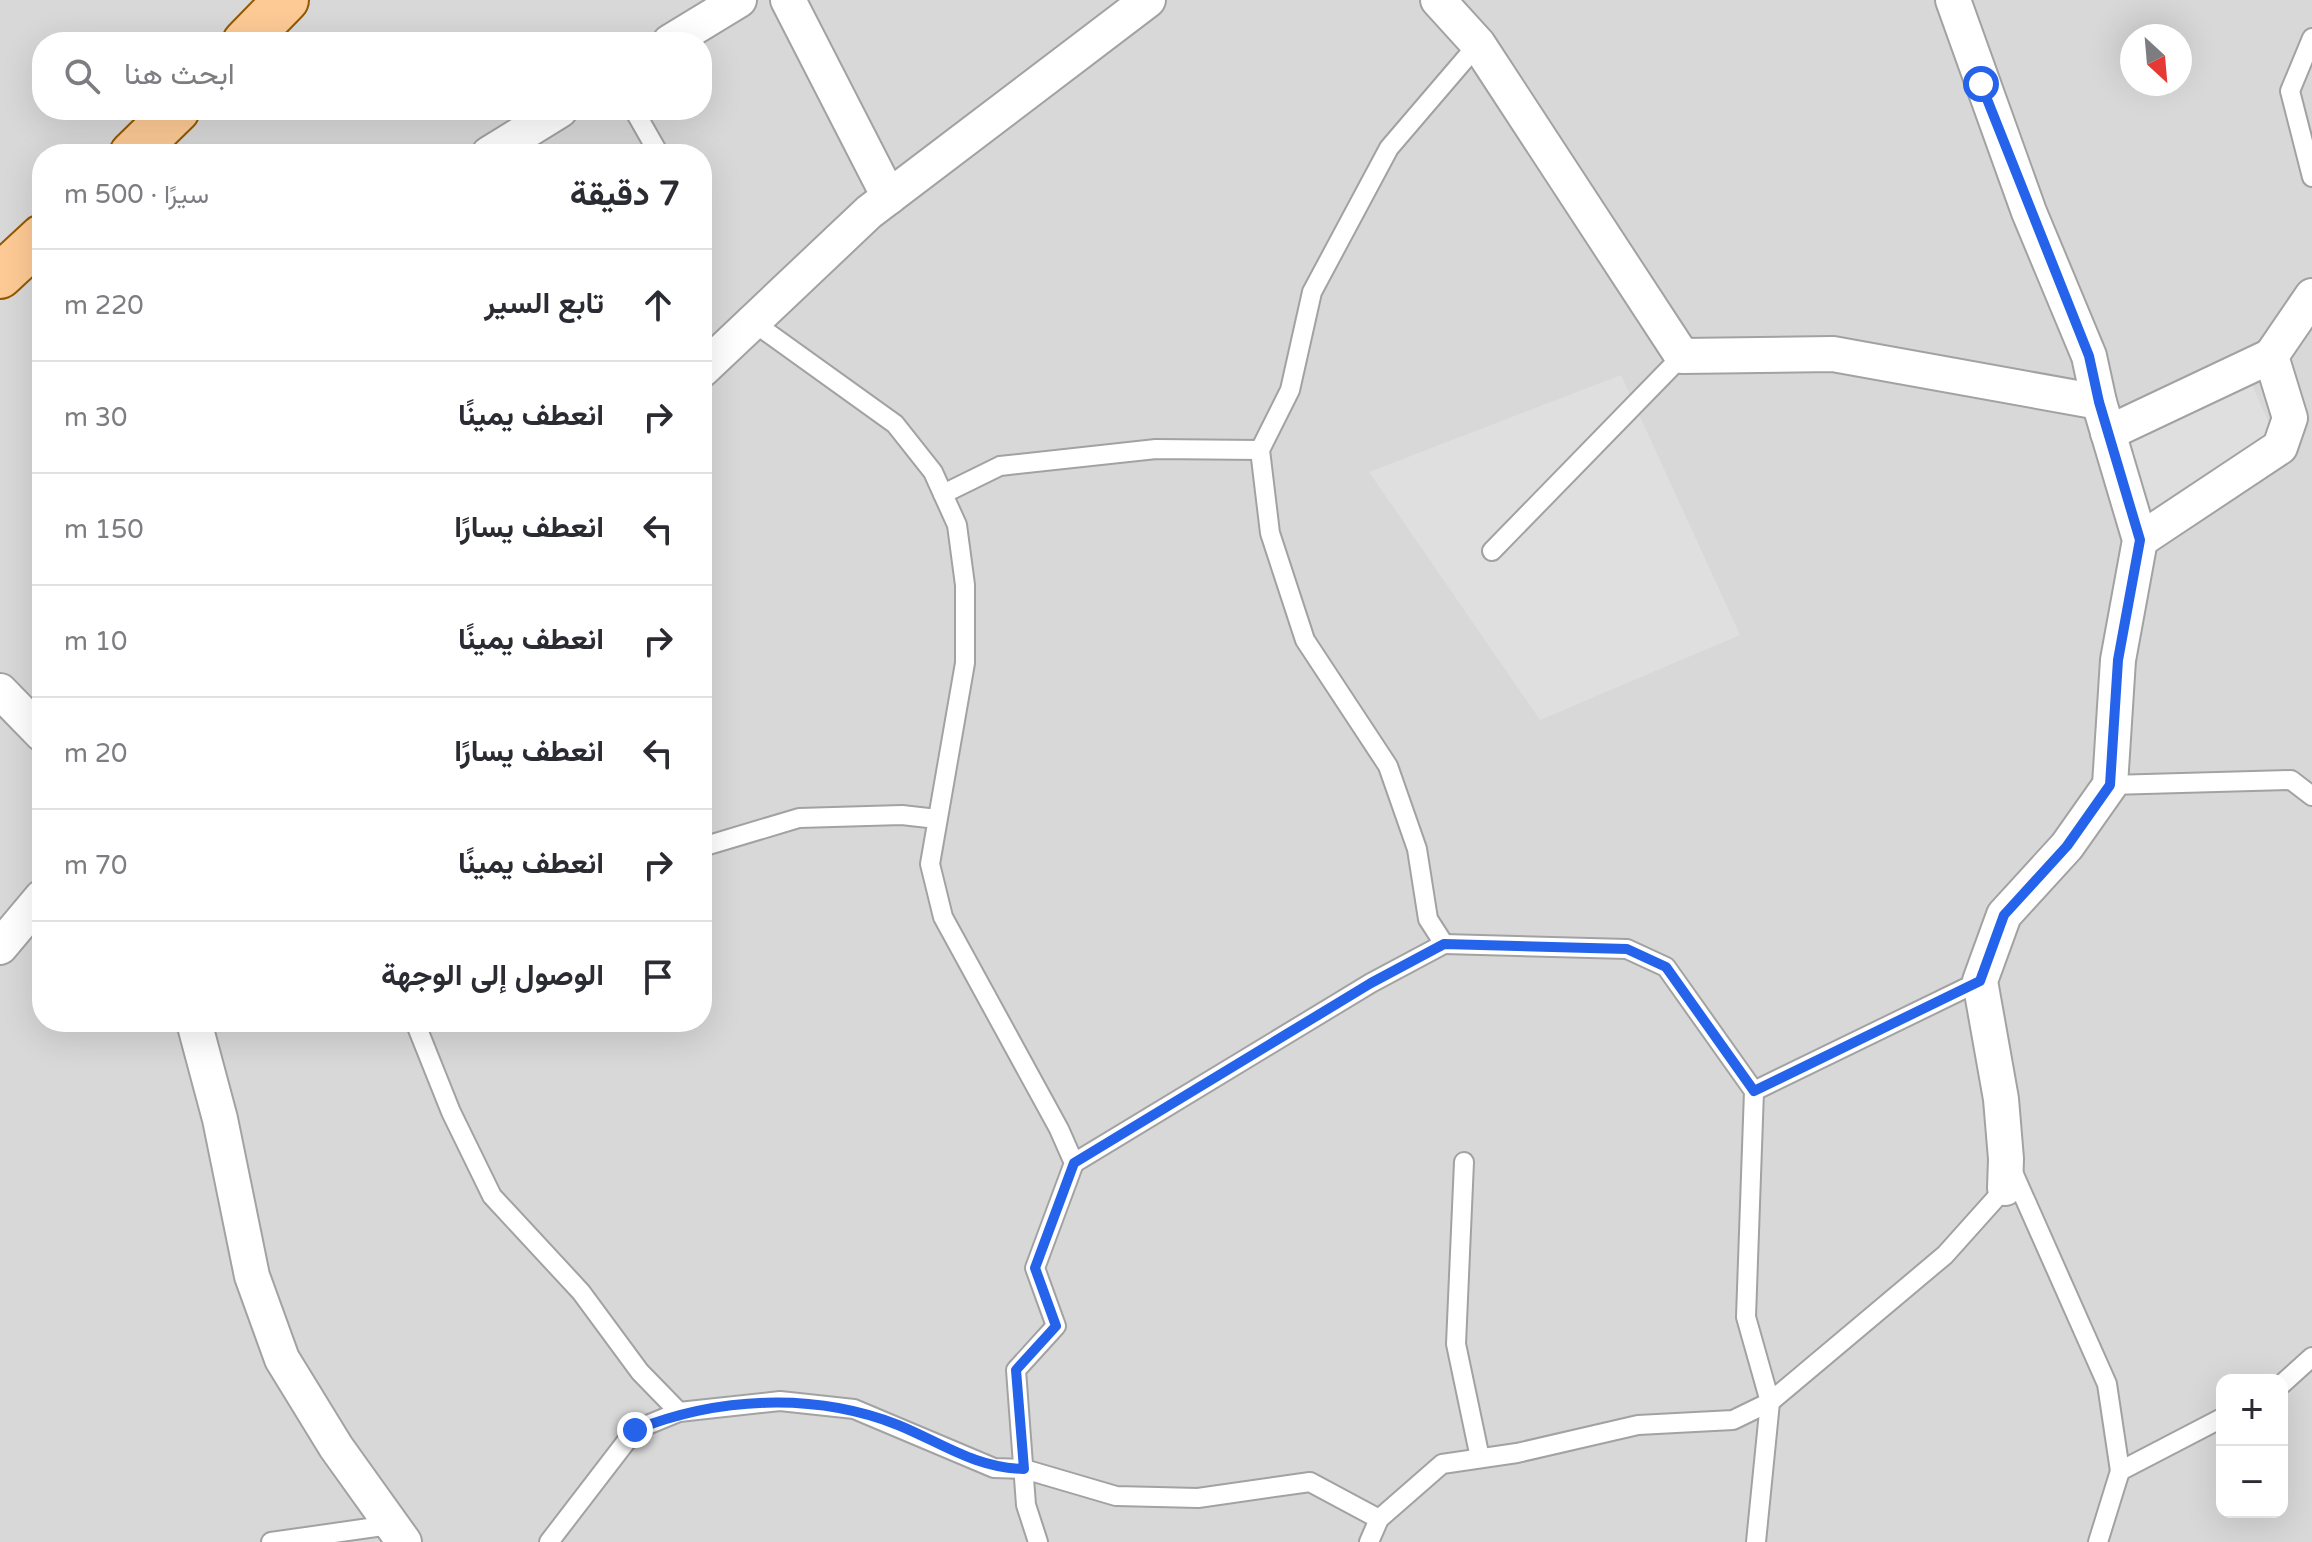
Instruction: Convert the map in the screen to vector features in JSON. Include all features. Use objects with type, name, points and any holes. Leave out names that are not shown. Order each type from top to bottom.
[{"type":"main road","points":[[255,32],[286,0]]},
{"type":"main road","points":[[142,144],[167,120]]},
{"type":"main road","points":[[0,276],[32,246]]},
{"type":"street","points":[[686,32],[739,0]]},
{"type":"street","points":[[788,0],[889,197]]},
{"type":"street","points":[[712,361],[889,197],[1148,0]]},
{"type":"street","points":[[1438,0],[1478,44],[1682,356],[1833,354],[2103,418],[2271,356],[2312,296]]},
{"type":"street","points":[[1953,0],[2029,212],[2089,356],[2103,418],[2140,540],[2118,660],[2110,785],[2067,846],[2004,915],[1980,981],[2001,1099],[2006,1174]]},
{"type":"street","points":[[505,144],[544,120]]},
{"type":"street","points":[[2140,540],[2280,447],[2301,427],[2271,356]]},
{"type":"street","points":[[0,691],[32,724]]},
{"type":"street","points":[[0,947],[32,909]]},
{"type":"street","points":[[197,1032],[220,1119],[252,1276],[282,1359],[336,1447],[397,1534]]},
{"type":"lane","points":[[2312,38],[2290,91],[2312,177]]},
{"type":"lane","points":[[1444,944],[1428,919],[1417,849],[1388,766],[1305,640],[1270,533],[1260,450],[1290,390],[1312,292],[1389,148],[1478,44]]},
{"type":"lane","points":[[640,120],[653,144]]},
{"type":"lane","points":[[753,322],[895,424],[933,472],[957,525],[965,585],[965,663],[930,864],[943,917],[1059,1129],[1074,1163]]},
{"type":"lane","points":[[1492,551],[1682,356]]},
{"type":"lane","points":[[943,494],[1000,466],[1156,449],[1260,450]]},
{"type":"lane","points":[[2110,785],[2291,780],[2312,796]]},
{"type":"lane","points":[[712,844],[799,818],[902,815],[937,819]]},
{"type":"lane","points":[[1038,1542],[1026,1505],[1016,1370],[1056,1326],[1035,1268],[1074,1163],[1371,983],[1444,944],[1627,949],[1666,967],[1754,1091],[1746,1317],[1770,1402],[1756,1542]]},
{"type":"lane","points":[[1754,1091],[1980,981]]},
{"type":"lane","points":[[419,1032],[451,1112],[492,1196],[581,1292],[640,1372],[679,1412]]},
{"type":"lane","points":[[1464,1162],[1456,1344],[1480,1458]]},
{"type":"lane","points":[[1369,1542],[1379,1519],[1442,1464],[1638,1425],[1733,1420],[1770,1402],[1945,1255],[2006,1174],[2107,1384],[2120,1471],[2098,1542]]},
{"type":"lane","points":[[2288,1379],[2312,1357]]},
{"type":"lane","points":[[549,1542],[635,1430],[679,1412],[780,1401],[854,1409],[994,1468],[1024,1469],[1116,1496],[1198,1498],[1310,1482],[1379,1519]]},
{"type":"lane","points":[[2120,1471],[2216,1421]]},
{"type":"lane","points":[[271,1542],[397,1534]]},
{"type":"shaded area","points":[[0,0],[2312,0],[2312,1542],[0,1542]]},
{"type":"shaded area","points":[[1621,375],[1740,635],[1540,720],[1369,472]]},
{"type":"shaded area","points":[[2250,380],[2275,437],[2155,519],[2128,441]]},
{"type":"route","points":[[635,1430],[679,1412],[780,1401],[854,1409],[994,1468],[1024,1469],[1016,1370],[1056,1326],[1035,1268],[1074,1163],[1371,983],[1444,944],[1627,949],[1666,967],[1754,1091],[1980,981],[2004,915],[2067,846],[2110,785],[2118,660],[2140,540],[2099,402],[2089,356],[2029,212],[1981,84]]}]
